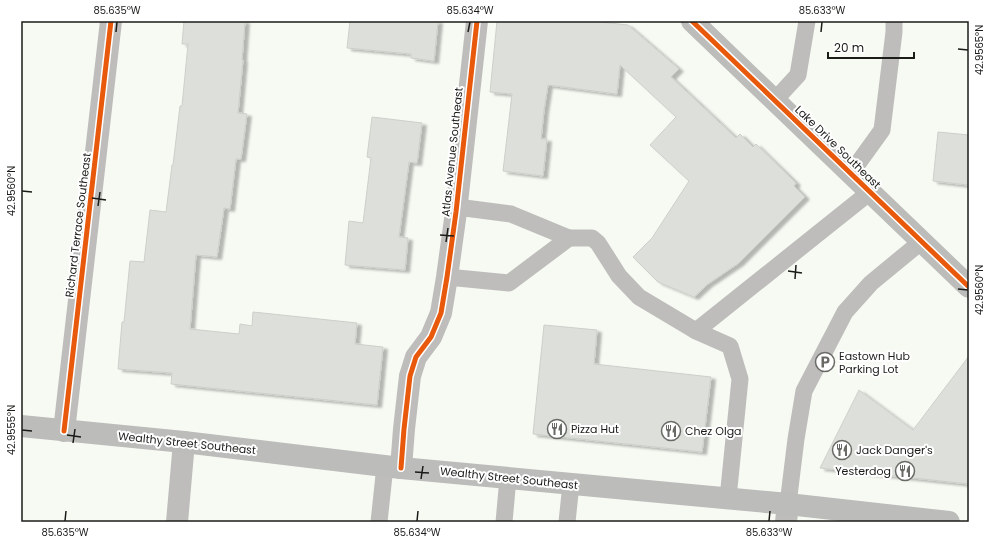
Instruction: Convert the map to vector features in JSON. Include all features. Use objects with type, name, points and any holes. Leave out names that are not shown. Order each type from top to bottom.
[{"type":"main road","name":"Lake Drive Southeast","points":[[692,21],[969,287]]},
{"type":"main road","name":"Wealthy Street Southeast","points":[[21,426],[184,442],[393,467],[728,498],[787,513],[949,522]]},
{"type":"street","name":"Richard Terrace Southeast","points":[[64,430],[111,21]]},
{"type":"street","name":"Atlas Avenue Southeast","points":[[393,467],[404,429],[410,376],[416,357],[431,337],[441,313],[457,207],[477,21]]},
{"type":"street","points":[[177,522],[184,442]]},
{"type":"lane","points":[[775,100],[798,75],[807,21]]},
{"type":"lane","points":[[851,173],[882,130],[894,32],[894,21]]},
{"type":"lane","points":[[696,331],[870,192]]},
{"type":"lane","points":[[457,207],[511,214],[569,238],[592,238],[598,243],[618,276],[639,297],[696,331],[730,346],[740,379],[728,498]]},
{"type":"lane","points":[[447,277],[509,283],[569,238]]},
{"type":"lane","points":[[787,513],[796,439],[804,391],[845,312],[871,283],[922,241]]},
{"type":"lane","points":[[379,522],[393,467]]},
{"type":"lane","points":[[504,522],[508,478]]},
{"type":"lane","points":[[567,522],[571,484]]},
{"type":"building","points":[[184,21],[245,21],[238,113],[247,114],[241,159],[236,159],[230,209],[224,208],[217,257],[196,255],[190,329],[239,334],[240,324],[252,326],[253,312],[357,323],[355,344],[383,347],[377,405],[171,384],[172,373],[118,369],[122,322],[124,322],[130,261],[144,262],[150,210],[166,212],[180,106],[182,106],[188,44],[182,44]]},
{"type":"building","points":[[350,21],[438,21],[434,61],[411,58],[411,54],[347,48]]},
{"type":"building","points":[[497,21],[592,21],[628,25],[679,69],[671,77],[736,138],[740,134],[753,147],[756,144],[796,183],[794,186],[805,197],[739,263],[708,284],[694,297],[658,282],[633,257],[652,238],[689,181],[650,145],[676,117],[620,65],[617,94],[548,85],[541,139],[547,139],[543,176],[503,171],[512,94],[490,92]]},
{"type":"building","points":[[372,117],[422,123],[417,163],[409,162],[399,237],[408,238],[405,270],[345,265],[349,221],[363,223],[371,158],[367,157]]},
{"type":"building","points":[[938,132],[969,135],[968,185],[933,181]]},
{"type":"building","points":[[544,325],[597,330],[594,364],[711,377],[702,452],[533,434]]},
{"type":"building","points":[[969,356],[969,484],[820,468],[859,390],[913,430]]},
{"type":"cycle path","points":[[64,431],[111,21]]},
{"type":"cycle path","points":[[401,468],[410,376],[416,357],[431,337],[441,313],[456,212],[477,21]]},
{"type":"cycle path","points":[[692,21],[969,287]]},
{"type":"place","name":"Eastown Hub Parking Lot","points":[[825,362]]},
{"type":"place","name":"Pizza Hut","points":[[557,429]]},
{"type":"place","name":"Chez Olga","points":[[671,431]]},
{"type":"place","name":"Jack Danger's","points":[[842,450]]},
{"type":"place","name":"Yesterdog","points":[[905,471]]}]
